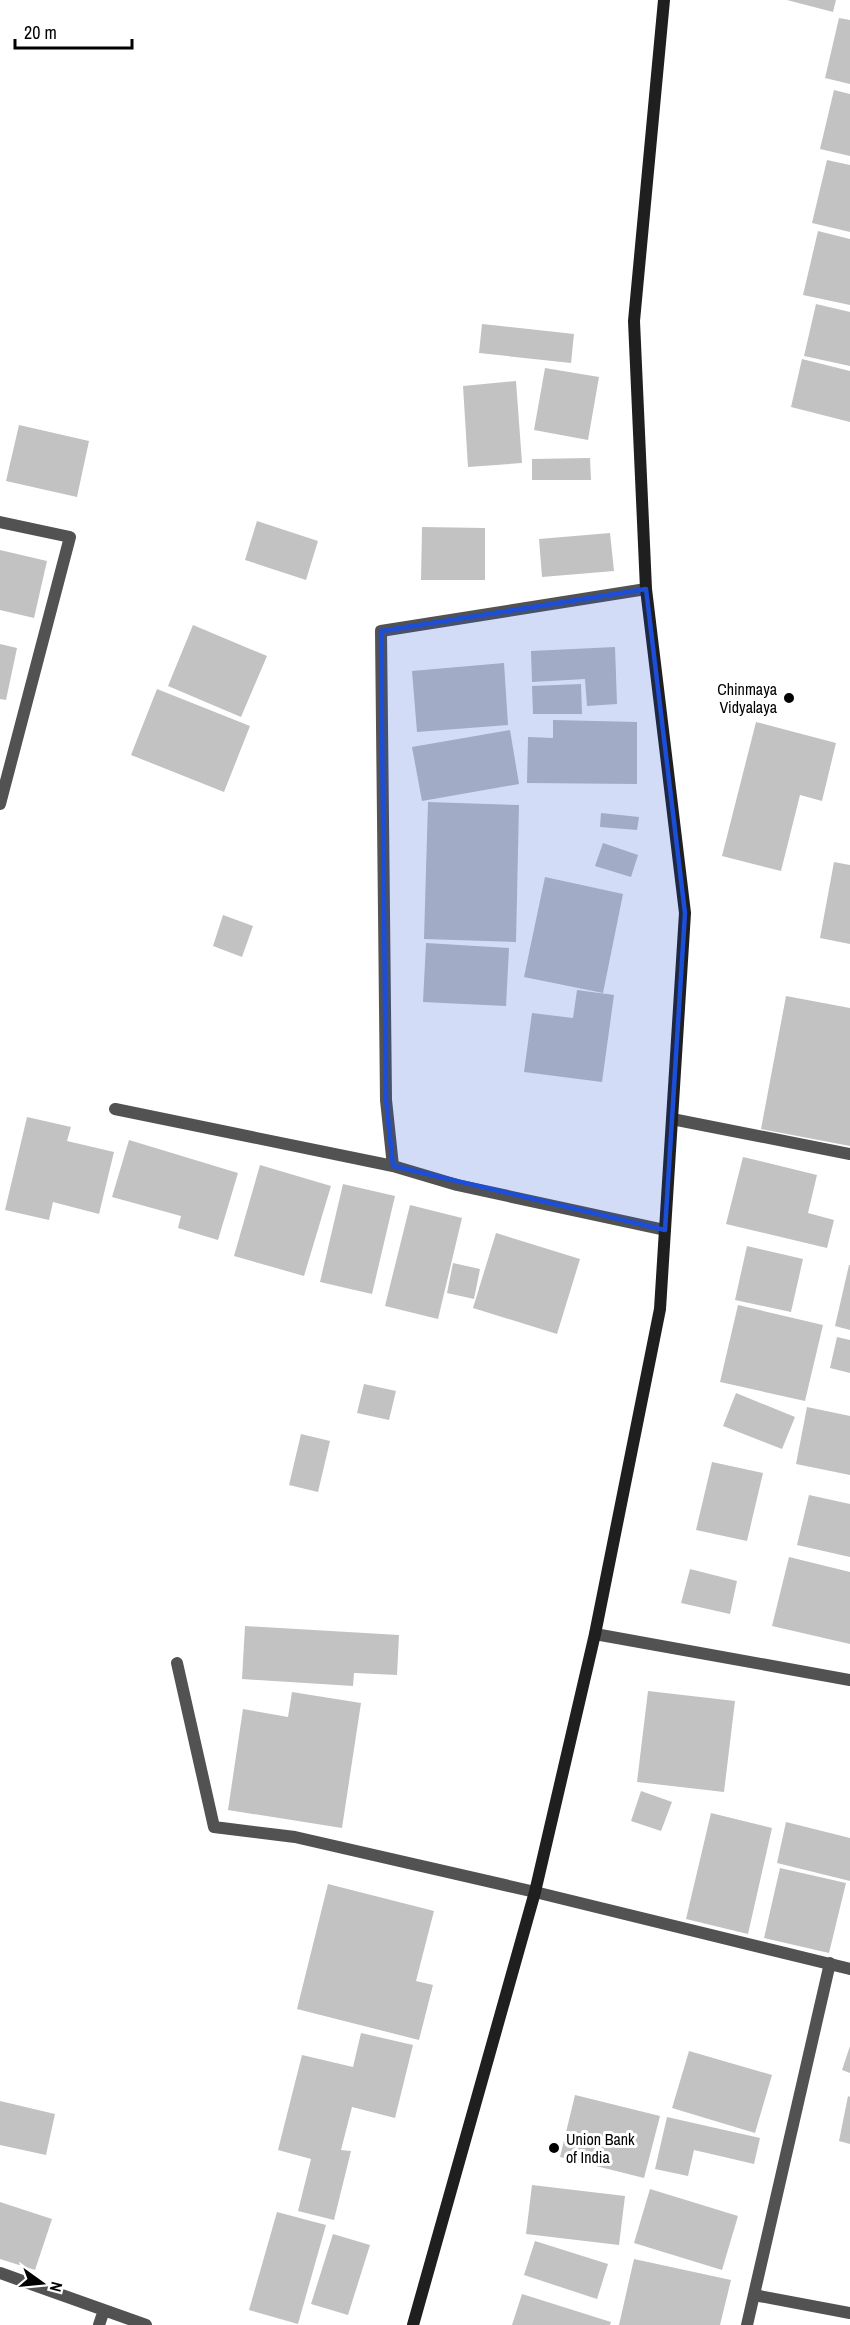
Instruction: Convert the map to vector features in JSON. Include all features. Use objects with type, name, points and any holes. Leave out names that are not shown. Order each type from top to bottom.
[{"type":"main road","points":[[413,2325],[535,1892],[595,1634],[660,1309],[685,913],[646,589],[634,321],[664,0]]},
{"type":"street","points":[[0,522],[70,537],[0,804]]},
{"type":"street","points":[[393,1166],[386,1100],[381,631],[646,589]]},
{"type":"street","points":[[115,1109],[393,1166],[457,1185],[665,1230]]},
{"type":"street","points":[[672,1119],[850,1154]]},
{"type":"street","points":[[595,1634],[850,1680]]},
{"type":"street","points":[[177,1663],[214,1827],[295,1837],[535,1892],[850,1969]]},
{"type":"street","points":[[747,2325],[830,1963]]},
{"type":"street","points":[[0,2273],[146,2325]]},
{"type":"street","points":[[754,2295],[850,2313]]},
{"type":"street","points":[[99,2325],[104,2310]]},
{"type":"highlighted area","points":[[646,589],[685,913],[665,1230],[393,1166],[386,1100],[381,631]]},
{"type":"building","points":[[787,0],[836,0],[833,12]]},
{"type":"building","points":[[839,18],[850,20],[850,84],[825,78]]},
{"type":"building","points":[[834,90],[850,94],[850,156],[820,149]]},
{"type":"building","points":[[827,160],[850,165],[850,232],[812,223]]},
{"type":"building","points":[[818,231],[850,239],[850,305],[803,295]]},
{"type":"building","points":[[816,304],[850,312],[850,366],[804,356]]},
{"type":"building","points":[[482,324],[574,334],[571,363],[479,353]]},
{"type":"building","points":[[802,359],[850,371],[850,422],[791,407]]},
{"type":"building","points":[[545,368],[599,377],[588,440],[534,430]]},
{"type":"building","points":[[516,381],[522,463],[468,467],[463,386]]},
{"type":"building","points":[[19,425],[89,441],[77,497],[6,481]]},
{"type":"building","points":[[590,458],[591,480],[532,480],[532,459]]},
{"type":"building","points":[[257,521],[318,541],[306,580],[245,560]]},
{"type":"building","points":[[422,527],[485,528],[485,580],[421,580]]},
{"type":"building","points":[[610,533],[614,571],[542,577],[539,539]]},
{"type":"building","points":[[0,550],[47,561],[34,618],[0,610]]},
{"type":"building","points":[[193,625],[267,656],[241,717],[168,686]]},
{"type":"building","points":[[0,644],[17,648],[6,700],[0,699]]},
{"type":"building","points":[[615,647],[617,704],[587,706],[585,679],[532,682],[531,651]]},
{"type":"building","points":[[504,663],[508,725],[417,732],[412,671]]},
{"type":"building","points":[[581,684],[582,714],[533,714],[532,686]]},
{"type":"building","points":[[157,689],[250,726],[224,792],[131,755]]},
{"type":"building","points":[[553,720],[637,722],[637,784],[527,783],[528,737],[553,738]]},
{"type":"building","points":[[756,722],[836,743],[822,801],[800,795],[781,871],[722,856]]},
{"type":"building","points":[[510,730],[519,784],[422,801],[412,747]]},
{"type":"building","points":[[428,802],[519,805],[516,942],[424,939]]},
{"type":"building","points":[[601,813],[639,817],[637,830],[600,827]]},
{"type":"building","points":[[603,843],[638,855],[631,877],[595,866]]},
{"type":"building","points":[[834,862],[850,865],[850,944],[820,938]]},
{"type":"building","points":[[545,877],[623,894],[603,993],[524,977]]},
{"type":"building","points":[[223,915],[253,926],[242,957],[213,946]]},
{"type":"building","points":[[426,943],[509,948],[506,1006],[423,1002]]},
{"type":"building","points":[[577,990],[614,995],[602,1082],[524,1072],[532,1013],[573,1018]]},
{"type":"building","points":[[786,996],[850,1008],[850,1146],[761,1129]]},
{"type":"building","points":[[27,1117],[71,1127],[67,1141],[114,1152],[99,1214],[53,1202],[49,1220],[5,1210]]},
{"type":"building","points":[[129,1140],[238,1173],[218,1240],[178,1228],[181,1216],[112,1197]]},
{"type":"building","points":[[743,1157],[817,1175],[808,1213],[834,1220],[827,1248],[726,1224]]},
{"type":"building","points":[[260,1165],[331,1186],[304,1276],[234,1256]]},
{"type":"building","points":[[343,1184],[395,1196],[372,1294],[320,1282]]},
{"type":"building","points":[[410,1205],[462,1218],[438,1319],[385,1306]]},
{"type":"building","points":[[496,1233],[580,1259],[557,1334],[473,1308]]},
{"type":"building","points":[[747,1246],[803,1259],[791,1312],[735,1300]]},
{"type":"building","points":[[453,1263],[480,1269],[474,1299],[447,1293]]},
{"type":"building","points":[[850,1265],[850,1330],[835,1326]]},
{"type":"building","points":[[738,1305],[823,1325],[805,1401],[720,1382]]},
{"type":"building","points":[[837,1337],[850,1340],[850,1373],[830,1368]]},
{"type":"building","points":[[364,1384],[396,1391],[389,1420],[357,1413]]},
{"type":"building","points":[[736,1393],[795,1417],[782,1449],[723,1426]]},
{"type":"building","points":[[807,1407],[850,1416],[850,1475],[796,1464]]},
{"type":"building","points":[[301,1434],[330,1441],[318,1492],[289,1485]]},
{"type":"building","points":[[712,1462],[763,1473],[747,1541],[696,1530]]},
{"type":"building","points":[[809,1495],[850,1504],[850,1557],[797,1545]]},
{"type":"building","points":[[789,1557],[850,1572],[850,1644],[772,1626]]},
{"type":"building","points":[[690,1569],[737,1581],[730,1614],[681,1603]]},
{"type":"building","points":[[245,1626],[399,1635],[397,1675],[354,1673],[353,1686],[242,1679]]},
{"type":"building","points":[[648,1691],[735,1701],[724,1792],[637,1782]]},
{"type":"building","points":[[292,1692],[361,1703],[342,1828],[228,1810],[243,1709],[288,1717]]},
{"type":"building","points":[[641,1791],[672,1802],[661,1831],[631,1821]]},
{"type":"building","points":[[711,1813],[772,1828],[748,1934],[686,1919]]},
{"type":"building","points":[[786,1822],[850,1838],[850,1881],[777,1863]]},
{"type":"building","points":[[780,1868],[846,1883],[829,1953],[764,1938]]},
{"type":"building","points":[[328,1884],[434,1911],[416,1981],[433,1985],[419,2040],[297,2009]]},
{"type":"building","points":[[361,2033],[413,2045],[395,2118],[352,2107],[341,2150],[351,2151],[334,2220],[298,2211],[311,2159],[278,2150],[302,2055],[353,2067]]},
{"type":"building","points":[[850,2046],[850,2073],[842,2070]]},
{"type":"building","points":[[689,2051],[772,2075],[755,2133],[672,2108]]},
{"type":"building","points":[[575,2095],[660,2116],[644,2178],[560,2157]]},
{"type":"building","points":[[848,2096],[850,2097],[850,2144],[839,2141]]},
{"type":"building","points":[[0,2101],[55,2114],[46,2155],[0,2145]]},
{"type":"building","points":[[667,2117],[760,2138],[754,2164],[694,2150],[688,2176],[655,2169]]},
{"type":"building","points":[[532,2185],[625,2196],[619,2245],[526,2234]]},
{"type":"building","points":[[650,2189],[738,2216],[722,2270],[634,2243]]},
{"type":"building","points":[[0,2202],[52,2219],[35,2270],[0,2259]]},
{"type":"building","points":[[277,2212],[326,2225],[298,2324],[249,2310]]},
{"type":"building","points":[[333,2234],[370,2245],[348,2315],[311,2304]]},
{"type":"building","points":[[535,2241],[608,2264],[597,2299],[524,2275]]},
{"type":"building","points":[[634,2259],[731,2280],[720,2325],[619,2325]]},
{"type":"building","points":[[522,2294],[611,2322],[610,2325],[512,2325]]},
{"type":"place","name":"Chinmaya Vidyalaya","points":[[789,698]]},
{"type":"place","name":"Union Bank of India","points":[[554,2148]]}]
